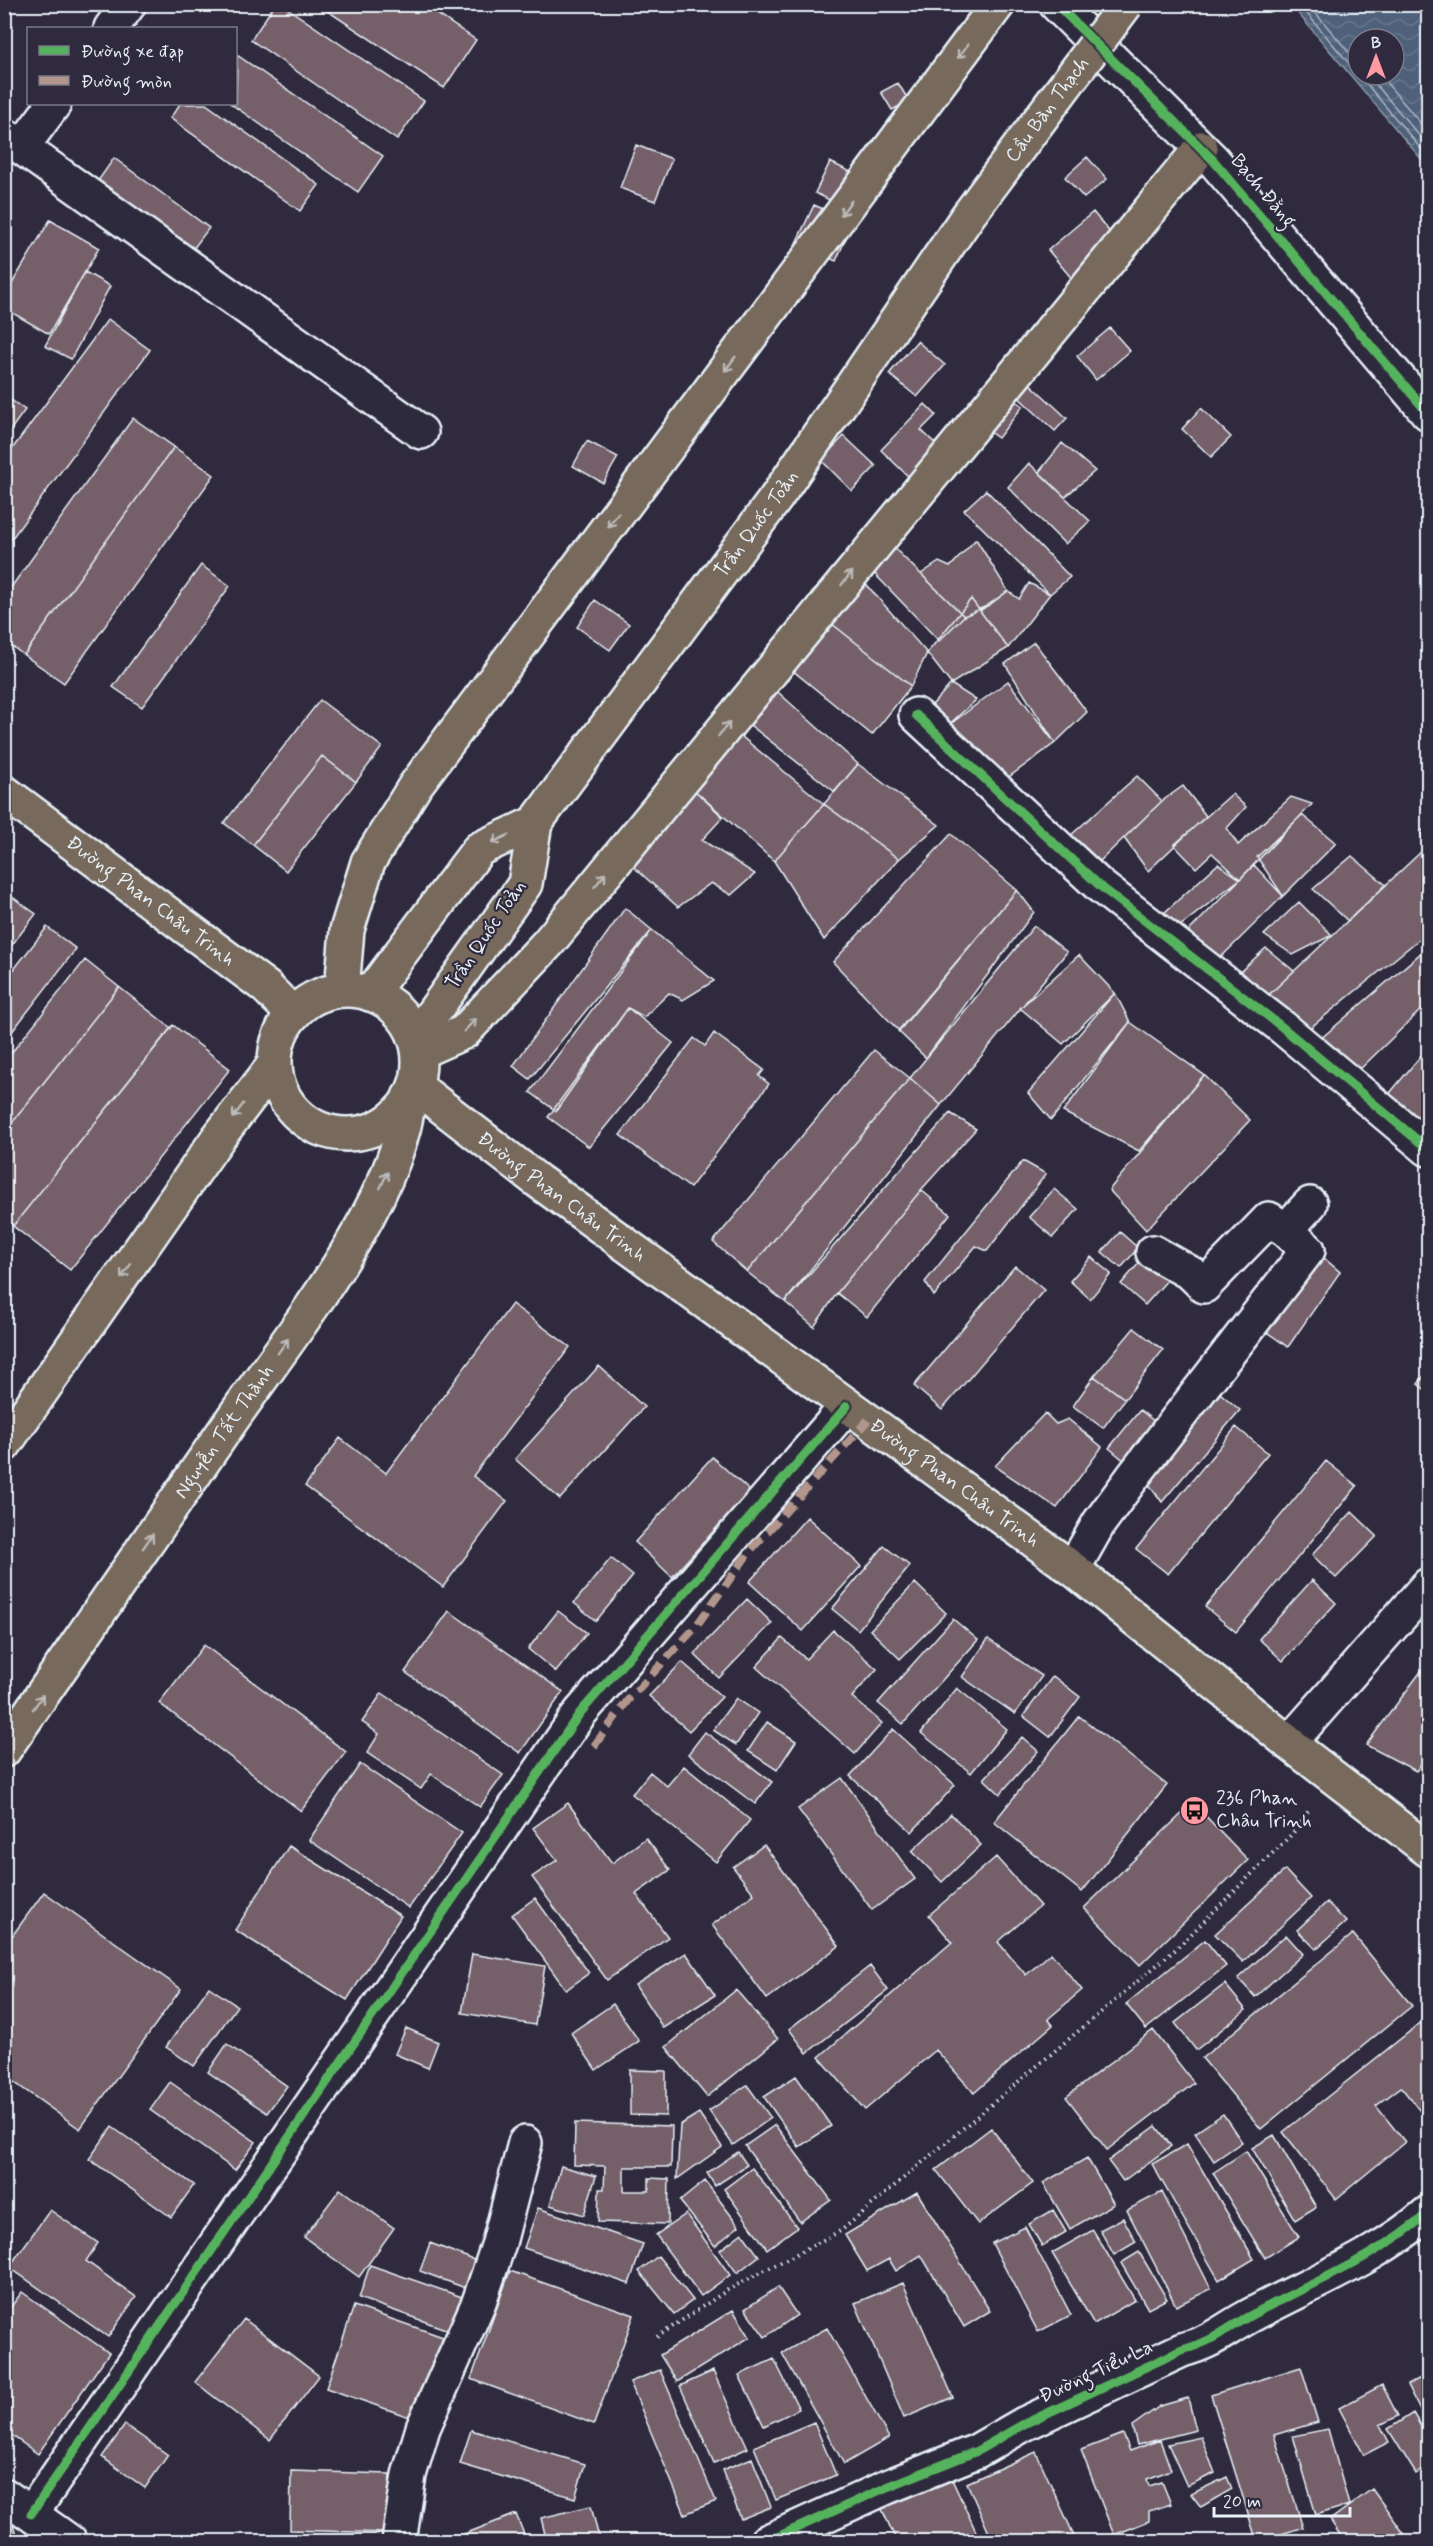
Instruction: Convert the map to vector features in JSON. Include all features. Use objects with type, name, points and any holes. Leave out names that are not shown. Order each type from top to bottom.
[{"type":"main road","points":[[356,992],[347,930],[368,862],[415,786],[998,4]]},
{"type":"main road","name":"Cầu Bàn Thạch","points":[[967,217],[1126,4]]},
{"type":"main road","points":[[417,1045],[464,1032],[548,943],[1201,148]]},
{"type":"main road","name":"Trần Quốc Toản","points":[[417,1045],[525,884],[535,823],[776,498],[967,217]]},
{"type":"main road","name":"Đường Phan Châu Trinh","points":[[4,792],[266,987],[293,1014]]},
{"type":"main road","name":"Trần Quốc Toản","points":[[356,992],[479,849],[535,823]]},
{"type":"main road","points":[[330,991],[356,992],[379,996],[398,1010],[412,1028],[417,1045],[419,1073],[412,1092],[398,1113],[379,1126],[357,1133],[334,1133],[312,1126],[292,1110],[279,1089],[274,1065],[278,1040],[293,1014],[307,1001],[330,991]]},
{"type":"main road","points":[[4,1445],[218,1138],[274,1065]]},
{"type":"main road","name":"Đường Phan Châu Trinh","points":[[412,1092],[1073,1569],[1289,1743],[1428,1850]]},
{"type":"main road","name":"Nguyễn Tất Thành","points":[[4,1750],[348,1250],[394,1158],[406,1126],[412,1092]]},
{"type":"street","points":[[112,27],[129,4]]},
{"type":"street","name":"Bạch Đằng","points":[[1056,4],[1201,148],[1428,413]]},
{"type":"street","points":[[53,105],[13,141],[421,432]]},
{"type":"street","points":[[916,715],[1100,886],[1282,1027],[1428,1149]]},
{"type":"street","points":[[1286,1230],[1310,1204]]},
{"type":"street","points":[[1073,1569],[1099,1524],[1135,1474],[1308,1250],[1286,1230],[1269,1219],[1204,1286],[1192,1274],[1153,1252]]},
{"type":"street","points":[[31,2514],[580,1713],[848,1406]]},
{"type":"street","points":[[1289,1743],[1428,1585]]},
{"type":"street","points":[[399,2541],[409,2475],[423,2428],[479,2302],[499,2242],[525,2143]]},
{"type":"street","name":"Đường Tiểu La","points":[[766,2541],[887,2487],[977,2451],[1024,2424],[1071,2404],[1182,2350],[1207,2344],[1246,2318],[1384,2245],[1428,2213]]},
{"type":"street","points":[[4,2495],[70,2541]]},
{"type":"path","points":[[657,2337],[729,2289],[842,2230],[1176,1949],[1293,1833],[1333,1776]]},
{"type":"water","points":[[1291,5],[1428,5],[1428,167],[1360,87],[1406,87],[1406,27],[1346,27],[1346,70]]},
{"type":"building","points":[[275,4],[281,4],[424,101],[397,140],[251,40]]},
{"type":"building","points":[[317,4],[422,4],[476,40],[444,88]]},
{"type":"building","points":[[237,55],[383,156],[358,192],[232,105],[237,105]]},
{"type":"building","points":[[898,83],[909,101],[892,110],[881,92]]},
{"type":"building","points":[[179,105],[207,105],[319,185],[300,211],[170,118]]},
{"type":"building","points":[[636,145],[672,159],[655,201],[620,188]]},
{"type":"building","points":[[1087,157],[1107,179],[1084,198],[1065,177]]},
{"type":"building","points":[[114,158],[209,228],[187,257],[93,188]]},
{"type":"building","points":[[830,162],[861,177],[846,208],[815,193]]},
{"type":"building","points":[[814,205],[853,222],[836,261],[796,243]]},
{"type":"building","points":[[1093,212],[1118,242],[1073,280],[1048,250]]},
{"type":"building","points":[[50,220],[99,248],[49,334],[4,308],[4,297]]},
{"type":"building","points":[[85,272],[110,286],[71,359],[45,346]]},
{"type":"building","points":[[108,319],[150,350],[4,549],[4,460]]},
{"type":"building","points":[[1110,328],[1130,351],[1096,380],[1077,356]]},
{"type":"building","points":[[917,341],[945,365],[917,397],[889,374]]},
{"type":"building","points":[[1015,370],[1067,418],[1055,431],[1003,383]]},
{"type":"building","points":[[998,388],[1023,406],[998,438],[973,420]]},
{"type":"building","points":[[4,395],[25,410],[4,439]]},
{"type":"building","points":[[925,404],[936,415],[921,430],[941,449],[911,479],[881,450]]},
{"type":"building","points":[[1201,408],[1231,437],[1211,457],[1182,429]]},
{"type":"building","points":[[133,418],[174,447],[24,655],[4,641],[4,597]]},
{"type":"building","points":[[844,436],[876,466],[852,491],[821,460]]},
{"type":"building","points":[[587,441],[618,457],[603,483],[573,466]]},
{"type":"building","points":[[1062,443],[1095,471],[1065,497],[1039,472]]},
{"type":"building","points":[[174,447],[214,475],[64,683],[24,655]]},
{"type":"building","points":[[1029,463],[1090,521],[1065,544],[1008,487]]},
{"type":"building","points":[[986,490],[1070,577],[1050,594],[964,510]]},
{"type":"building","points":[[976,539],[1008,591],[989,605],[964,616],[921,574],[939,562],[950,567]]},
{"type":"building","points":[[893,547],[964,616],[939,641],[870,569]]},
{"type":"building","points":[[201,565],[230,586],[142,707],[113,687]]},
{"type":"building","points":[[856,573],[927,653],[911,686],[822,616]]},
{"type":"building","points":[[1029,583],[1050,594],[1008,648],[980,611],[1008,591],[1019,599]]},
{"type":"building","points":[[971,599],[1008,648],[951,684],[927,653]]},
{"type":"building","points":[[595,600],[629,624],[610,650],[577,627]]},
{"type":"building","points":[[822,616],[911,686],[872,735],[786,665]]},
{"type":"building","points":[[1034,642],[1087,712],[1055,743],[1005,664]]},
{"type":"building","points":[[1008,681],[1055,743],[998,785],[945,728]]},
{"type":"building","points":[[769,684],[858,764],[835,792],[736,714]]},
{"type":"building","points":[[951,684],[976,700],[945,728],[931,706]]},
{"type":"building","points":[[320,700],[382,747],[356,782],[322,756],[253,845],[224,823]]},
{"type":"building","points":[[731,728],[824,804],[774,861],[692,788]]},
{"type":"building","points":[[322,756],[356,782],[286,871],[253,845]]},
{"type":"building","points":[[858,764],[939,825],[899,859],[824,804]]},
{"type":"building","points":[[1137,776],[1162,801],[1096,865],[1070,836]]},
{"type":"building","points":[[1183,786],[1206,816],[1148,871],[1124,838],[1162,801]]},
{"type":"building","points":[[692,788],[723,817],[702,840],[755,874],[731,895],[711,883],[678,907],[625,859]]},
{"type":"building","points":[[1232,794],[1246,807],[1227,828],[1238,845],[1291,797],[1312,804],[1240,879],[1212,853],[1196,868],[1174,845]]},
{"type":"building","points":[[824,804],[899,859],[824,940],[774,861]]},
{"type":"building","points":[[1302,815],[1336,843],[1283,896],[1257,857]]},
{"type":"building","points":[[1428,825],[1428,932],[1299,1037],[1259,1004],[1424,849],[1421,832]]},
{"type":"building","points":[[951,834],[1017,890],[899,1031],[833,962]]},
{"type":"building","points":[[1352,856],[1386,885],[1348,921],[1313,889]]},
{"type":"building","points":[[1218,864],[1240,879],[1179,927],[1165,912]]},
{"type":"building","points":[[1254,865],[1283,896],[1209,969],[1182,938]]},
{"type":"building","points":[[1017,890],[1034,912],[926,1058],[898,1031]]},
{"type":"building","points":[[4,891],[36,914],[4,955]]},
{"type":"building","points":[[1299,902],[1332,935],[1293,955],[1264,935]]},
{"type":"building","points":[[625,908],[652,930],[530,1079],[513,1066]]},
{"type":"building","points":[[1034,926],[1067,952],[941,1105],[910,1078]]},
{"type":"building","points":[[47,927],[76,949],[4,1042],[4,982]]},
{"type":"building","points":[[652,930],[714,981],[683,1000],[669,993],[644,1017],[628,1008],[556,1111],[530,1092]]},
{"type":"building","points":[[1428,947],[1428,1003],[1350,1079],[1319,1040]]},
{"type":"building","points":[[1266,948],[1294,971],[1259,1004],[1229,982]]},
{"type":"building","points":[[1079,955],[1115,993],[1063,1044],[1020,1008]]},
{"type":"building","points":[[85,960],[119,987],[4,1133],[4,1062]]},
{"type":"building","points":[[119,987],[171,1028],[13,1226],[4,1219],[4,1133]]},
{"type":"building","points":[[1115,993],[1130,1022],[1051,1120],[1028,1093]]},
{"type":"building","points":[[628,1008],[673,1043],[589,1147],[548,1117]]},
{"type":"building","points":[[1130,1022],[1204,1075],[1139,1151],[1063,1112]]},
{"type":"building","points":[[173,1025],[230,1069],[70,1270],[13,1226]]},
{"type":"building","points":[[714,1033],[764,1070],[759,1076],[769,1084],[690,1188],[620,1135],[694,1038],[705,1046]]},
{"type":"building","points":[[1428,1047],[1428,1134],[1385,1099]]},
{"type":"building","points":[[874,1050],[910,1078],[747,1272],[713,1242]]},
{"type":"building","points":[[1204,1075],[1250,1120],[1146,1230],[1109,1190]]},
{"type":"building","points":[[910,1078],[941,1105],[785,1302],[747,1272]]},
{"type":"building","points":[[950,1113],[976,1129],[921,1190],[837,1293],[814,1327],[785,1302]]},
{"type":"building","points":[[1023,1161],[1046,1174],[987,1251],[976,1246],[934,1296],[925,1282]]},
{"type":"building","points":[[1054,1189],[1078,1209],[1053,1237],[1029,1217]]},
{"type":"building","points":[[921,1190],[950,1214],[867,1317],[837,1293]]},
{"type":"building","points":[[1120,1232],[1138,1248],[1121,1268],[1102,1252]]},
{"type":"building","points":[[1318,1253],[1340,1272],[1288,1347],[1261,1328]]},
{"type":"building","points":[[1146,1255],[1170,1277],[1145,1305],[1121,1284]]},
{"type":"building","points":[[1091,1257],[1111,1274],[1090,1299],[1070,1281]]},
{"type":"building","points":[[1015,1266],[1044,1290],[942,1410],[914,1386]]},
{"type":"building","points":[[512,1304],[570,1347],[473,1476],[507,1501],[443,1587],[305,1486],[340,1438],[386,1473]]},
{"type":"building","points":[[1134,1328],[1163,1350],[1125,1399],[1094,1376]]},
{"type":"building","points":[[599,1366],[644,1407],[560,1499],[515,1459]]},
{"type":"building","points":[[1428,1370],[1428,1392],[1418,1384]]},
{"type":"building","points":[[1094,1376],[1125,1399],[1103,1428],[1073,1406]]},
{"type":"building","points":[[1214,1388],[1240,1410],[1162,1502],[1142,1475]]},
{"type":"building","points":[[1140,1410],[1160,1426],[1127,1463],[1109,1448]]},
{"type":"building","points":[[1045,1413],[1056,1424],[1068,1419],[1102,1447],[1057,1508],[995,1466]]},
{"type":"building","points":[[1236,1427],[1268,1453],[1168,1574],[1136,1549]]},
{"type":"building","points":[[712,1457],[750,1491],[672,1577],[635,1542]]},
{"type":"building","points":[[1326,1461],[1357,1486],[1236,1632],[1205,1607]]},
{"type":"building","points":[[1352,1512],[1377,1536],[1336,1578],[1312,1555]]},
{"type":"building","points":[[807,1517],[861,1566],[803,1631],[749,1582]]},
{"type":"building","points":[[884,1546],[910,1566],[858,1630],[832,1609]]},
{"type":"building","points":[[611,1558],[633,1576],[596,1621],[574,1603]]},
{"type":"building","points":[[1312,1580],[1336,1603],[1283,1661],[1259,1639]]},
{"type":"building","points":[[915,1583],[946,1613],[900,1659],[870,1630]]},
{"type":"building","points":[[747,1599],[772,1623],[719,1678],[694,1654]]},
{"type":"building","points":[[449,1611],[563,1692],[520,1753],[405,1672]]},
{"type":"building","points":[[558,1611],[587,1633],[556,1672],[528,1649]]},
{"type":"building","points":[[953,1619],[978,1640],[903,1724],[878,1703]]},
{"type":"building","points":[[833,1630],[877,1669],[852,1697],[882,1723],[855,1754],[756,1667],[782,1638],[806,1659]]},
{"type":"building","points":[[988,1639],[1042,1676],[1015,1714],[962,1677]]},
{"type":"building","points":[[204,1645],[346,1752],[301,1811],[159,1703]]},
{"type":"building","points":[[682,1662],[722,1697],[689,1731],[649,1696]]},
{"type":"building","points":[[1428,1662],[1428,1756],[1416,1771],[1366,1745]]},
{"type":"building","points":[[1053,1676],[1080,1697],[1050,1737],[1023,1716]]},
{"type":"building","points":[[957,1688],[1007,1729],[971,1773],[921,1733]]},
{"type":"building","points":[[382,1693],[503,1775],[480,1807],[431,1774],[421,1789],[367,1753],[379,1734],[362,1722]]},
{"type":"building","points":[[736,1698],[758,1713],[736,1745],[713,1730]]},
{"type":"building","points":[[1079,1716],[1167,1785],[1082,1892],[994,1822]]},
{"type":"building","points":[[767,1722],[796,1741],[777,1770],[748,1751]]},
{"type":"building","points":[[893,1729],[955,1785],[912,1832],[850,1776]]},
{"type":"building","points":[[705,1732],[772,1782],[755,1804],[688,1754]]},
{"type":"building","points":[[1022,1737],[1038,1751],[1000,1794],[984,1779]]},
{"type":"building","points":[[360,1764],[462,1833],[409,1908],[309,1840]]},
{"type":"building","points":[[684,1766],[750,1820],[716,1862],[632,1794],[650,1772],[667,1786]]},
{"type":"building","points":[[842,1778],[915,1879],[872,1910],[798,1809]]},
{"type":"building","points":[[568,1803],[612,1863],[646,1838],[670,1870],[636,1894],[668,1937],[607,1980],[532,1877],[557,1860],[533,1828]]},
{"type":"building","points":[[1193,1803],[1248,1860],[1140,1965],[1084,1908]]},
{"type":"building","points":[[951,1814],[981,1845],[942,1882],[912,1851]]},
{"type":"building","points":[[764,1845],[839,1946],[767,1999],[712,1925],[754,1894],[733,1867]]},
{"type":"building","points":[[289,1846],[401,1916],[347,2000],[235,1930]]},
{"type":"building","points":[[996,1857],[1040,1906],[998,1942],[1026,1975],[1051,1953],[1082,1990],[1048,2019],[1053,2025],[974,2093],[936,2050],[865,2110],[819,2057],[952,1942],[929,1915]]},
{"type":"building","points":[[1285,1870],[1311,1898],[1243,1962],[1215,1934]]},
{"type":"building","points":[[44,1892],[181,1989],[80,2129],[4,2075],[4,1947]]},
{"type":"building","points":[[535,1898],[589,1973],[566,1990],[512,1915]]},
{"type":"building","points":[[1327,1902],[1346,1922],[1316,1949],[1297,1930]]},
{"type":"building","points":[[1353,1934],[1412,2006],[1261,2129],[1202,2058]]},
{"type":"building","points":[[1286,1935],[1303,1954],[1255,1997],[1238,1978]]},
{"type":"building","points":[[1205,1940],[1226,1966],[1146,2029],[1126,2004]]},
{"type":"building","points":[[686,1953],[715,1995],[663,2028],[635,1985]]},
{"type":"building","points":[[472,1954],[545,1966],[535,2025],[462,2013]]},
{"type":"building","points":[[870,1966],[888,1990],[807,2053],[789,2029]]},
{"type":"building","points":[[1225,1984],[1246,2010],[1196,2050],[1175,2023]]},
{"type":"building","points":[[209,1987],[237,2006],[194,2066],[166,2047]]},
{"type":"building","points":[[736,1990],[778,2039],[707,2097],[666,2047]]},
{"type":"building","points":[[613,2004],[639,2041],[596,2070],[571,2033]]},
{"type":"building","points":[[1428,2017],[1428,2121],[1401,2087],[1376,2106],[1405,2142],[1336,2199],[1283,2132]]},
{"type":"building","points":[[406,2028],[438,2042],[428,2068],[395,2054]]},
{"type":"building","points":[[1153,2030],[1194,2083],[1107,2150],[1066,2097]]},
{"type":"building","points":[[227,2044],[287,2086],[267,2113],[208,2072]]},
{"type":"building","points":[[630,2070],[666,2071],[666,2116],[630,2115]]},
{"type":"building","points":[[796,2076],[831,2126],[799,2147],[764,2097]]},
{"type":"building","points":[[170,2082],[256,2142],[235,2170],[150,2110]]},
{"type":"building","points":[[747,2085],[771,2118],[733,2145],[709,2111]]},
{"type":"building","points":[[699,2113],[722,2147],[677,2179],[680,2125]]},
{"type":"building","points":[[1223,2114],[1242,2142],[1214,2161],[1195,2133]]},
{"type":"building","points":[[575,2123],[672,2126],[671,2167],[624,2167],[624,2191],[649,2191],[649,2178],[669,2179],[668,2224],[598,2222],[599,2189],[604,2189],[605,2166],[574,2165]]},
{"type":"building","points":[[775,2125],[831,2200],[800,2222],[745,2146]]},
{"type":"building","points":[[1156,2126],[1171,2146],[1123,2181],[1108,2161]]},
{"type":"building","points":[[112,2127],[194,2185],[171,2217],[89,2159]]},
{"type":"building","points":[[991,2128],[1033,2183],[978,2224],[936,2170]]},
{"type":"building","points":[[1274,2135],[1316,2207],[1295,2220],[1252,2148]]},
{"type":"building","points":[[1187,2144],[1254,2259],[1219,2280],[1152,2164]]},
{"type":"building","points":[[1246,2151],[1299,2237],[1265,2258],[1213,2173]]},
{"type":"building","points":[[738,2152],[747,2165],[715,2186],[707,2173]]},
{"type":"building","points":[[1087,2158],[1114,2204],[1070,2229],[1043,2183]]},
{"type":"building","points":[[561,2166],[596,2176],[584,2215],[550,2205]]},
{"type":"building","points":[[752,2168],[797,2227],[767,2249],[724,2189]]},
{"type":"building","points":[[705,2181],[739,2226],[715,2246],[680,2201]]},
{"type":"building","points":[[340,2189],[394,2228],[359,2277],[304,2237]]},
{"type":"building","points":[[917,2192],[990,2311],[964,2327],[921,2255],[896,2271],[889,2259],[867,2271],[845,2235]]},
{"type":"building","points":[[1162,2192],[1211,2289],[1176,2306],[1127,2210]]},
{"type":"building","points":[[538,2208],[643,2244],[629,2284],[524,2248]]},
{"type":"building","points":[[50,2210],[98,2243],[86,2261],[136,2297],[108,2337],[9,2267]]},
{"type":"building","points":[[1053,2210],[1066,2232],[1042,2246],[1029,2224]]},
{"type":"building","points":[[686,2214],[730,2275],[701,2296],[656,2235]]},
{"type":"building","points":[[1123,2218],[1136,2242],[1114,2255],[1100,2230]]},
{"type":"building","points":[[1025,2227],[1071,2315],[1038,2332],[992,2243]]},
{"type":"building","points":[[1093,2230],[1135,2300],[1094,2324],[1052,2253]]},
{"type":"building","points":[[742,2233],[759,2256],[737,2273],[720,2250]]},
{"type":"building","points":[[430,2243],[479,2262],[468,2289],[420,2271]]},
{"type":"building","points":[[1139,2252],[1167,2299],[1148,2309],[1121,2263]]},
{"type":"building","points":[[658,2256],[693,2300],[674,2314],[639,2271]]},
{"type":"building","points":[[370,2265],[462,2297],[451,2331],[359,2298]]},
{"type":"building","points":[[510,2271],[634,2315],[594,2424],[471,2379]]},
{"type":"building","points":[[903,2283],[953,2397],[904,2418],[855,2303]]},
{"type":"building","points":[[778,2287],[797,2315],[765,2337],[745,2309]]},
{"type":"building","points":[[22,2292],[109,2353],[38,2454],[4,2430],[4,2316]]},
{"type":"building","points":[[354,2306],[443,2337],[415,2419],[326,2388]]},
{"type":"building","points":[[733,2310],[750,2337],[677,2382],[660,2355]]},
{"type":"building","points":[[244,2319],[319,2376],[270,2440],[195,2382]]},
{"type":"building","points":[[827,2328],[889,2438],[844,2464],[782,2353]]},
{"type":"building","points":[[774,2359],[799,2409],[764,2426],[739,2375]]},
{"type":"building","points":[[1301,2367],[1318,2422],[1274,2435],[1303,2527],[1257,2542],[1211,2395]]},
{"type":"building","points":[[660,2370],[716,2501],[685,2514],[630,2382]]},
{"type":"building","points":[[713,2371],[748,2448],[714,2463],[680,2386]]},
{"type":"building","points":[[1428,2374],[1428,2426],[1407,2385]]},
{"type":"building","points":[[1382,2385],[1398,2416],[1380,2425],[1389,2442],[1364,2455],[1339,2408]]},
{"type":"building","points":[[1188,2398],[1196,2430],[1137,2445],[1132,2426],[1160,2406]]},
{"type":"building","points":[[1413,2413],[1428,2438],[1428,2466],[1416,2474],[1388,2429]]},
{"type":"building","points":[[814,2422],[836,2475],[776,2500],[754,2447]]},
{"type":"building","points":[[125,2425],[168,2455],[145,2488],[102,2457]]},
{"type":"building","points":[[1328,2429],[1349,2505],[1316,2515],[1293,2436]]},
{"type":"building","points":[[471,2430],[585,2464],[575,2498],[460,2464]]},
{"type":"building","points":[[1123,2434],[1130,2451],[1160,2440],[1171,2470],[1147,2479],[1149,2486],[1162,2482],[1171,2504],[1149,2511],[1149,2521],[1114,2535],[1081,2450]]},
{"type":"building","points":[[1201,2437],[1215,2473],[1187,2486],[1168,2444]]},
{"type":"building","points":[[1036,2452],[1077,2542],[993,2542],[967,2483]]},
{"type":"building","points":[[752,2458],[771,2507],[741,2519],[722,2470]]},
{"type":"building","points":[[291,2471],[390,2474],[387,2533],[290,2530]]},
{"type":"building","points":[[949,2473],[979,2538],[972,2542],[897,2542],[880,2505]]},
{"type":"building","points":[[1227,2477],[1232,2489],[1201,2507],[1191,2494]]},
{"type":"building","points":[[1372,2489],[1410,2542],[1345,2542],[1330,2520]]},
{"type":"building","points":[[7,2502],[18,2542],[4,2542],[4,2503]]},
{"type":"building","points":[[591,2506],[600,2542],[547,2542],[541,2518]]},
{"type":"building","points":[[516,2514],[527,2542],[456,2542],[454,2538]]},
{"type":"marked path","points":[[594,1746],[628,1700],[694,1629],[750,1551],[868,1420]]},
{"type":"cycle path","points":[[1056,4],[1213,160],[1428,413]]},
{"type":"cycle path","points":[[916,715],[1100,886],[1282,1027],[1428,1149]]},
{"type":"cycle path","points":[[31,2514],[580,1713],[847,1406]]},
{"type":"cycle path","points":[[766,2542],[887,2487],[977,2451],[1024,2424],[1182,2350],[1209,2340],[1246,2318],[1364,2257],[1408,2229],[1428,2213]]},
{"type":"place","name":"236 Phan Châu Trinh","points":[[1195,1810]]}]
